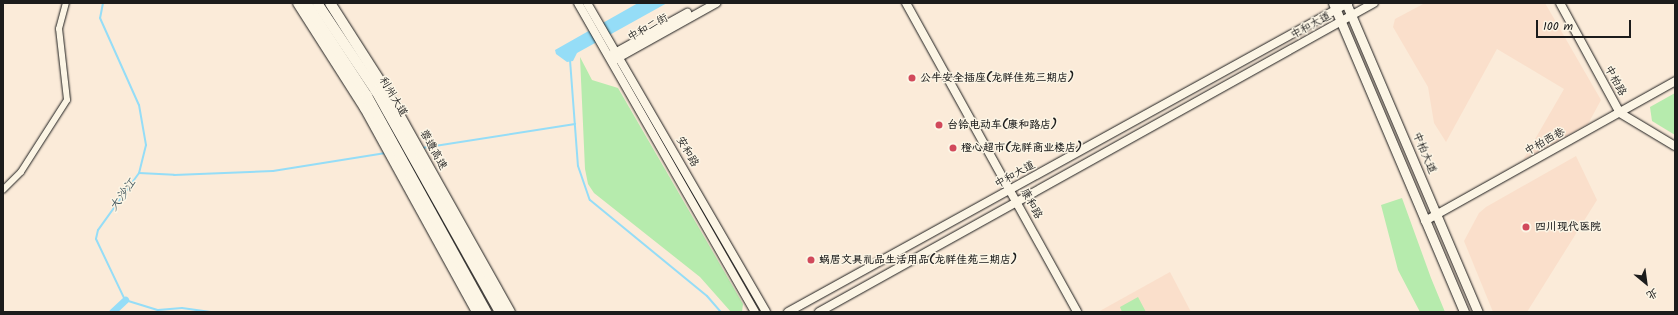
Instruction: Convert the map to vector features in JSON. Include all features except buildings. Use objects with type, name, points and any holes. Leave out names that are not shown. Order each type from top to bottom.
[{"type":"highway","points":[[298,3],[365,108],[477,312]]},
{"type":"highway","name":"利州大道","points":[[306,3],[367,96],[486,312]]},
{"type":"highway","name":"利州大道","points":[[317,3],[376,91],[500,312]]},
{"type":"highway","name":"蓉遵高速","points":[[330,3],[383,86],[510,312]]},
{"type":"main road","name":"中柏大道","points":[[1347,3],[1478,312]]},
{"type":"main road","points":[[1335,6],[1464,312]]},
{"type":"street","points":[[3,190],[21,172],[67,100],[59,29],[66,3]]},
{"type":"street","name":"安和路","points":[[578,3],[592,19],[602,36],[618,54],[766,312]]},
{"type":"street","name":"安和路","points":[[587,3],[592,19]]},
{"type":"street","name":"中和二街","points":[[610,59],[705,3]]},
{"type":"street","name":"中和二街","points":[[618,54],[716,3]]},
{"type":"street","name":"康和路","points":[[906,3],[1077,312]]},
{"type":"street","name":"中和大道","points":[[788,312],[1010,190],[1335,6],[1347,3]]},
{"type":"street","name":"中和大道","points":[[819,312],[1374,3]]},
{"type":"street","name":"中柏路","points":[[1560,3],[1620,113],[1675,146]]},
{"type":"street","name":"安和路","points":[[602,36],[610,59],[755,312]]},
{"type":"street","name":"中柏西巷","points":[[1425,221],[1675,81]]},
{"type":"shaded area","points":[[1425,3],[1545,3],[1601,100],[1588,124],[1523,160],[1564,89],[1497,49],[1446,142],[1434,123],[1428,87],[1393,27],[1395,19]]},
{"type":"shaded area","name":"四川现代医院","points":[[1576,156],[1597,200],[1527,312],[1493,312],[1464,241],[1479,213],[1486,207]]},
{"type":"shaded area","points":[[1170,272],[1191,312],[1098,312]]},
{"type":"green space","points":[[580,57],[592,80],[618,88],[743,304],[742,312],[731,312],[700,277],[594,193],[588,184],[585,169]]},
{"type":"green space","points":[[1675,93],[1675,135],[1652,121],[1650,107]]},
{"type":"green space","points":[[1402,198],[1445,312],[1420,312],[1398,270],[1381,205]]},
{"type":"green space","points":[[1138,297],[1146,312],[1122,312],[1120,307]]},
{"type":"water","points":[[638,3],[667,3],[577,53],[573,61],[567,62],[556,54],[555,50]]},
{"type":"waterway","name":"大沙江","points":[[103,3],[100,18],[139,105],[146,145],[139,173],[98,230],[96,239],[125,300],[158,310],[182,308],[211,312]]},
{"type":"waterway","points":[[570,60],[578,166],[590,200],[707,296],[721,312]]},
{"type":"waterway","points":[[422,148],[575,124]]},
{"type":"waterway","points":[[139,173],[174,175],[273,171],[386,153]]},
{"type":"waterway","points":[[112,312],[125,300]]},
{"type":"place","name":"公牛安全插座(龙祥佳苑三期店)","points":[[912,78]]},
{"type":"place","name":"台铃电动车(康和路店)","points":[[939,125]]},
{"type":"place","name":"橙心超市(龙祥商业楼店)","points":[[953,148]]},
{"type":"place","name":"四川现代医院","points":[[1526,227]]},
{"type":"place","name":"蜗居文具礼品生活用品(龙祥佳苑三期店)","points":[[811,260]]}]
